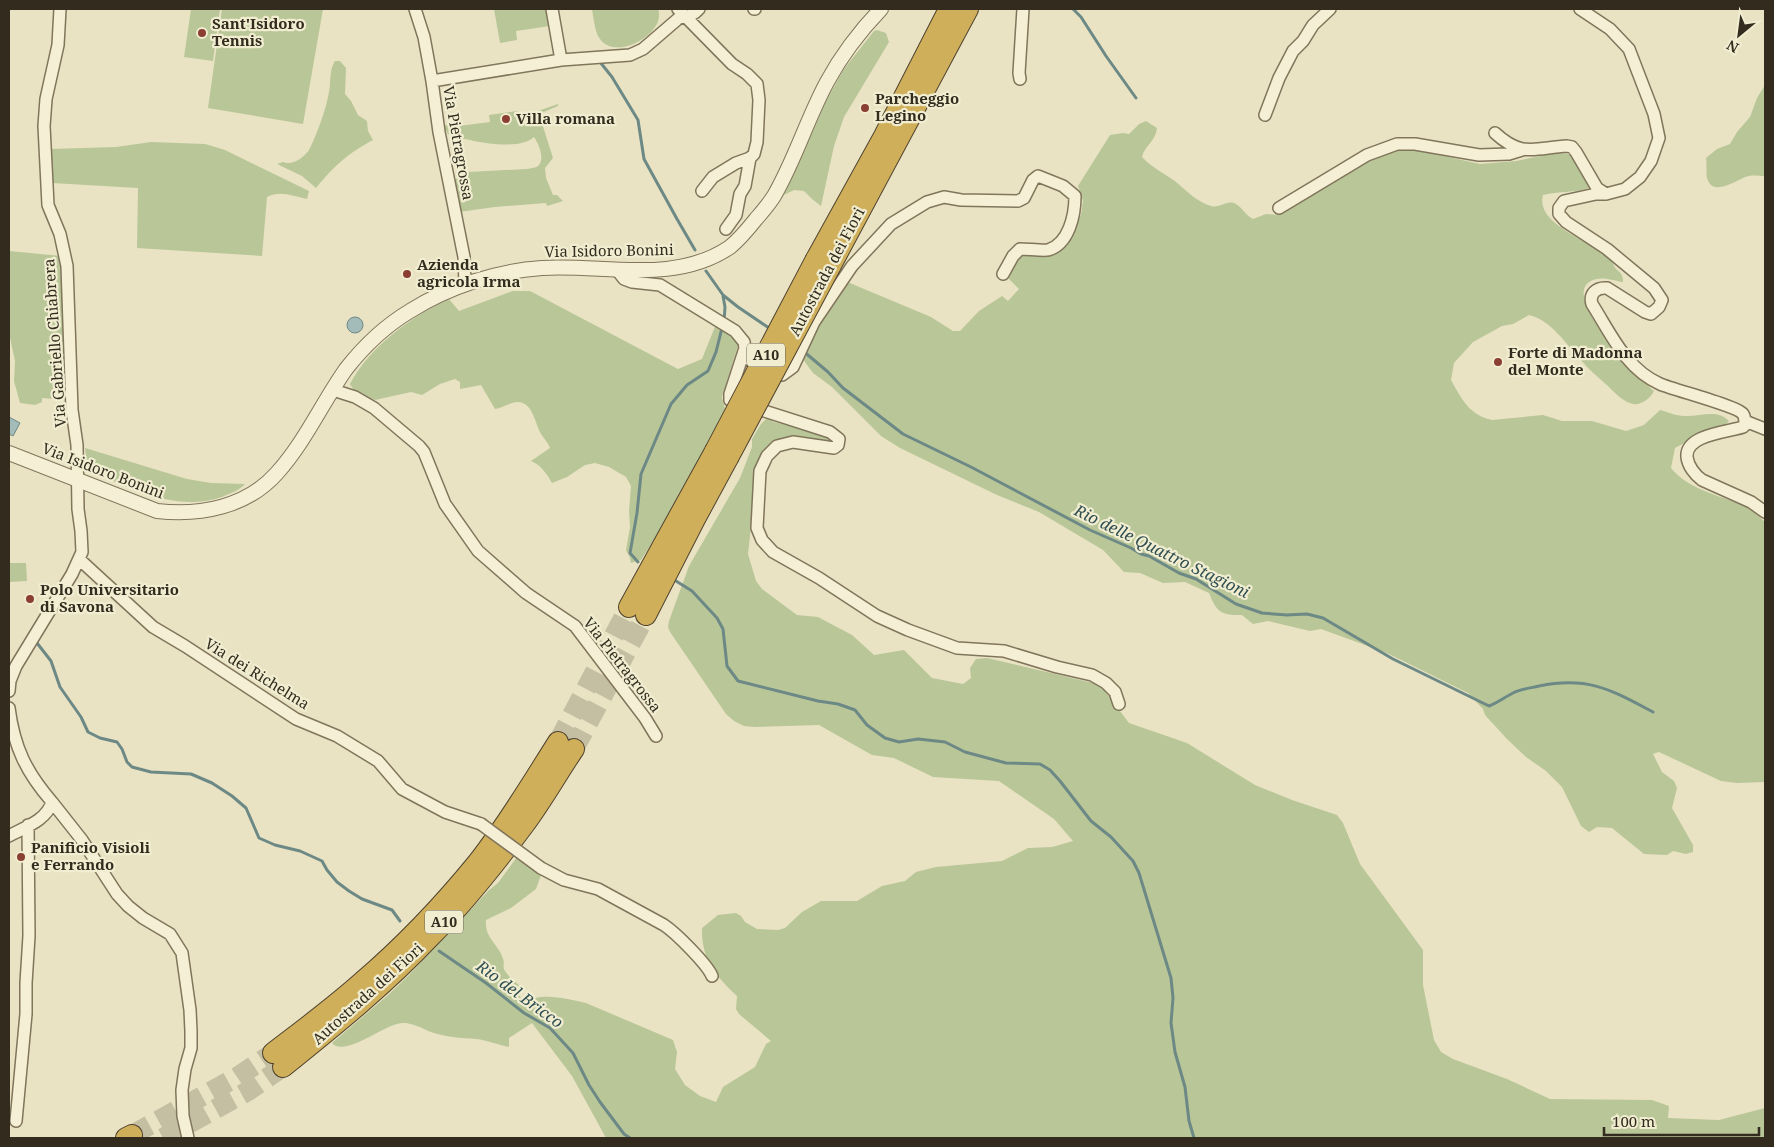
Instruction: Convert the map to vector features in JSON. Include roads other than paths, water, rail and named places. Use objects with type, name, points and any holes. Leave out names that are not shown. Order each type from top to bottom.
[{"type":"highway","name":"Autostrada dei Fiori","points":[[823,263],[879,144],[949,9]]},
{"type":"highway","name":"Autostrada dei Fiori","points":[[637,611],[695,519],[722,454],[823,263],[968,9]]},
{"type":"highway","name":"Autostrada dei Fiori","points":[[278,1060],[333,1027],[387,980],[432,936],[480,882],[525,824],[566,746]]},
{"type":"street","name":"Via Gabriello Chiabrera","points":[[9,691],[10,681],[16,666],[72,574],[82,552],[78,509],[75,428],[72,410],[67,266],[60,234],[48,205],[44,126],[46,99],[58,45],[60,9]]},
{"type":"street","name":"Via Pietragrossa","points":[[415,9],[424,37],[432,80],[439,132],[464,257],[465,284]]},
{"type":"street","points":[[552,9],[561,60]]},
{"type":"street","points":[[683,13],[694,14],[699,9]]},
{"type":"street","points":[[865,26],[869,9]]},
{"type":"street","name":"Via Isidoro Bonini","points":[[9,453],[157,510],[193,513],[213,510],[245,497],[266,484],[277,473],[346,370],[368,344],[400,317],[424,302],[465,284],[508,273],[541,268],[669,270],[698,263],[729,247],[744,234],[773,197],[826,83],[865,26],[881,9]]},
{"type":"street","points":[[1020,79],[1023,9]]},
{"type":"street","points":[[1265,115],[1293,51],[1303,41],[1313,25],[1330,9]]},
{"type":"street","points":[[1580,9],[1610,29],[1629,49],[1654,114],[1659,138],[1651,161],[1640,177],[1625,188],[1606,194],[1596,194],[1564,201],[1559,208],[1559,214],[1566,222],[1607,249],[1654,288],[1662,300],[1659,307],[1651,314],[1603,288],[1595,290],[1591,297],[1592,304],[1624,356],[1640,372],[1660,384],[1744,415],[1745,425],[1743,427],[1696,441],[1689,446],[1687,452],[1688,462],[1696,476],[1702,480],[1743,498],[1765,512]]},
{"type":"street","points":[[432,80],[561,60],[630,55],[643,50],[680,18],[683,13]]},
{"type":"street","points":[[683,13],[732,64],[748,74],[757,84],[759,100],[757,142],[754,154],[750,158],[736,163],[713,177],[702,191]]},
{"type":"street","points":[[1495,132],[1501,139],[1522,150],[1532,151],[1572,147],[1597,188],[1606,194]]},
{"type":"street","points":[[1279,208],[1367,155],[1397,144],[1415,144],[1479,156],[1509,154],[1522,150]]},
{"type":"street","points":[[726,229],[736,215],[740,194],[745,186],[750,158]]},
{"type":"street","points":[[744,354],[751,362],[769,372],[782,375],[793,367],[814,322],[852,266],[891,224],[927,202],[944,197],[961,200],[1018,201],[1024,198],[1033,180],[1038,176],[1063,186],[1075,196],[1075,210],[1062,241],[1046,251],[1032,248],[1020,249],[1013,256],[1003,274]]},
{"type":"street","points":[[616,270],[624,279],[632,282],[660,285],[735,331],[744,342],[744,354],[730,394],[730,400],[830,432],[839,439],[838,445],[834,448],[793,442],[777,446],[767,456],[760,471],[757,528],[762,540],[774,552],[819,578],[877,616],[908,630],[957,648],[1004,651],[1092,675],[1106,683],[1116,692],[1119,704]]},
{"type":"street","name":"Via Pietragrossa","points":[[333,390],[355,397],[374,408],[419,446],[424,452],[445,504],[478,551],[526,593],[574,626],[645,718],[656,736]]},
{"type":"street","points":[[1745,421],[1765,429]]},
{"type":"street","name":"Via dei Richelma","points":[[79,559],[153,627],[296,718],[336,736],[378,761],[402,789],[445,812],[481,824],[541,868],[564,880],[598,889],[618,898],[673,931],[709,970],[712,976]]},
{"type":"street","points":[[9,708],[14,739],[36,783],[82,840],[117,894],[143,918],[170,934],[182,952],[191,1031],[191,1048],[182,1090],[183,1116],[188,1138]]},
{"type":"street","points":[[9,836],[42,818],[49,810],[52,802]]},
{"type":"street","points":[[16,1121],[26,1014],[29,936],[28,825]]},
{"type":"water","points":[[352,317],[358,317],[363,322],[361,331],[352,333],[347,328],[347,322]]},
{"type":"water","points":[[9,417],[20,423],[13,436],[9,434]]},
{"type":"waterway","points":[[1073,9],[1081,17],[1136,98]]},
{"type":"waterway","name":"Rio delle Quattro Stagioni","points":[[600,62],[612,77],[638,120],[644,159],[695,250]]},
{"type":"waterway","name":"Rio delle Quattro Stagioni","points":[[706,271],[723,295],[772,330]]},
{"type":"waterway","points":[[723,296],[725,307],[724,322]]},
{"type":"waterway","points":[[638,562],[630,553],[641,474],[671,404],[687,385],[708,371],[716,352],[722,328]]},
{"type":"waterway","name":"Rio delle Quattro Stagioni","points":[[802,350],[828,372],[843,388],[903,434],[971,467],[1090,530],[1149,556],[1179,573],[1196,579],[1236,604],[1262,613],[1307,614],[1323,618],[1393,659],[1489,706],[1522,690],[1557,683],[1572,683],[1586,684],[1612,691],[1653,712]]},
{"type":"waterway","points":[[676,581],[692,591],[717,618],[723,629],[727,666],[738,681],[818,701],[838,704],[855,710],[867,725],[885,738],[899,742],[918,739],[945,742],[965,752],[1006,763],[1040,764],[1050,770],[1091,821],[1111,837],[1133,861],[1139,873],[1171,978],[1173,998],[1171,1023],[1175,1052],[1185,1087],[1189,1121],[1194,1138]]},
{"type":"waterway","name":"Rio del Bricco","points":[[37,643],[51,661],[60,687],[81,717],[88,732],[100,738],[117,742],[127,762],[132,767],[151,772],[191,774],[212,783],[246,808],[259,838],[275,845],[300,851],[322,861],[337,882],[362,899],[392,910],[400,921]]},
{"type":"waterway","name":"Rio del Bricco","points":[[439,951],[486,983],[524,1013],[550,1028],[573,1053],[600,1102],[624,1134],[630,1138]]},
{"type":"tunnel","points":[[558,742],[629,607]]},
{"type":"tunnel","points":[[574,749],[646,615]]},
{"type":"tunnel","points":[[132,1135],[237,1077],[273,1053]]},
{"type":"tunnel","points":[[163,1138],[248,1091],[283,1067]]},
{"type":"place","name":"Sant'Isidoro Tennis","points":[[202,33]]},
{"type":"place","name":"Parcheggio Legino","points":[[865,108]]},
{"type":"place","name":"Villa romana","points":[[506,119]]},
{"type":"place","name":"Azienda agricola Irma","points":[[407,274]]},
{"type":"place","name":"Forte di Madonna del Monte","points":[[1498,362]]},
{"type":"place","name":"Polo Universitario di Savona","points":[[30,599]]},
{"type":"place","name":"Panificio Visioli e Ferrando","points":[[21,857]]}]
